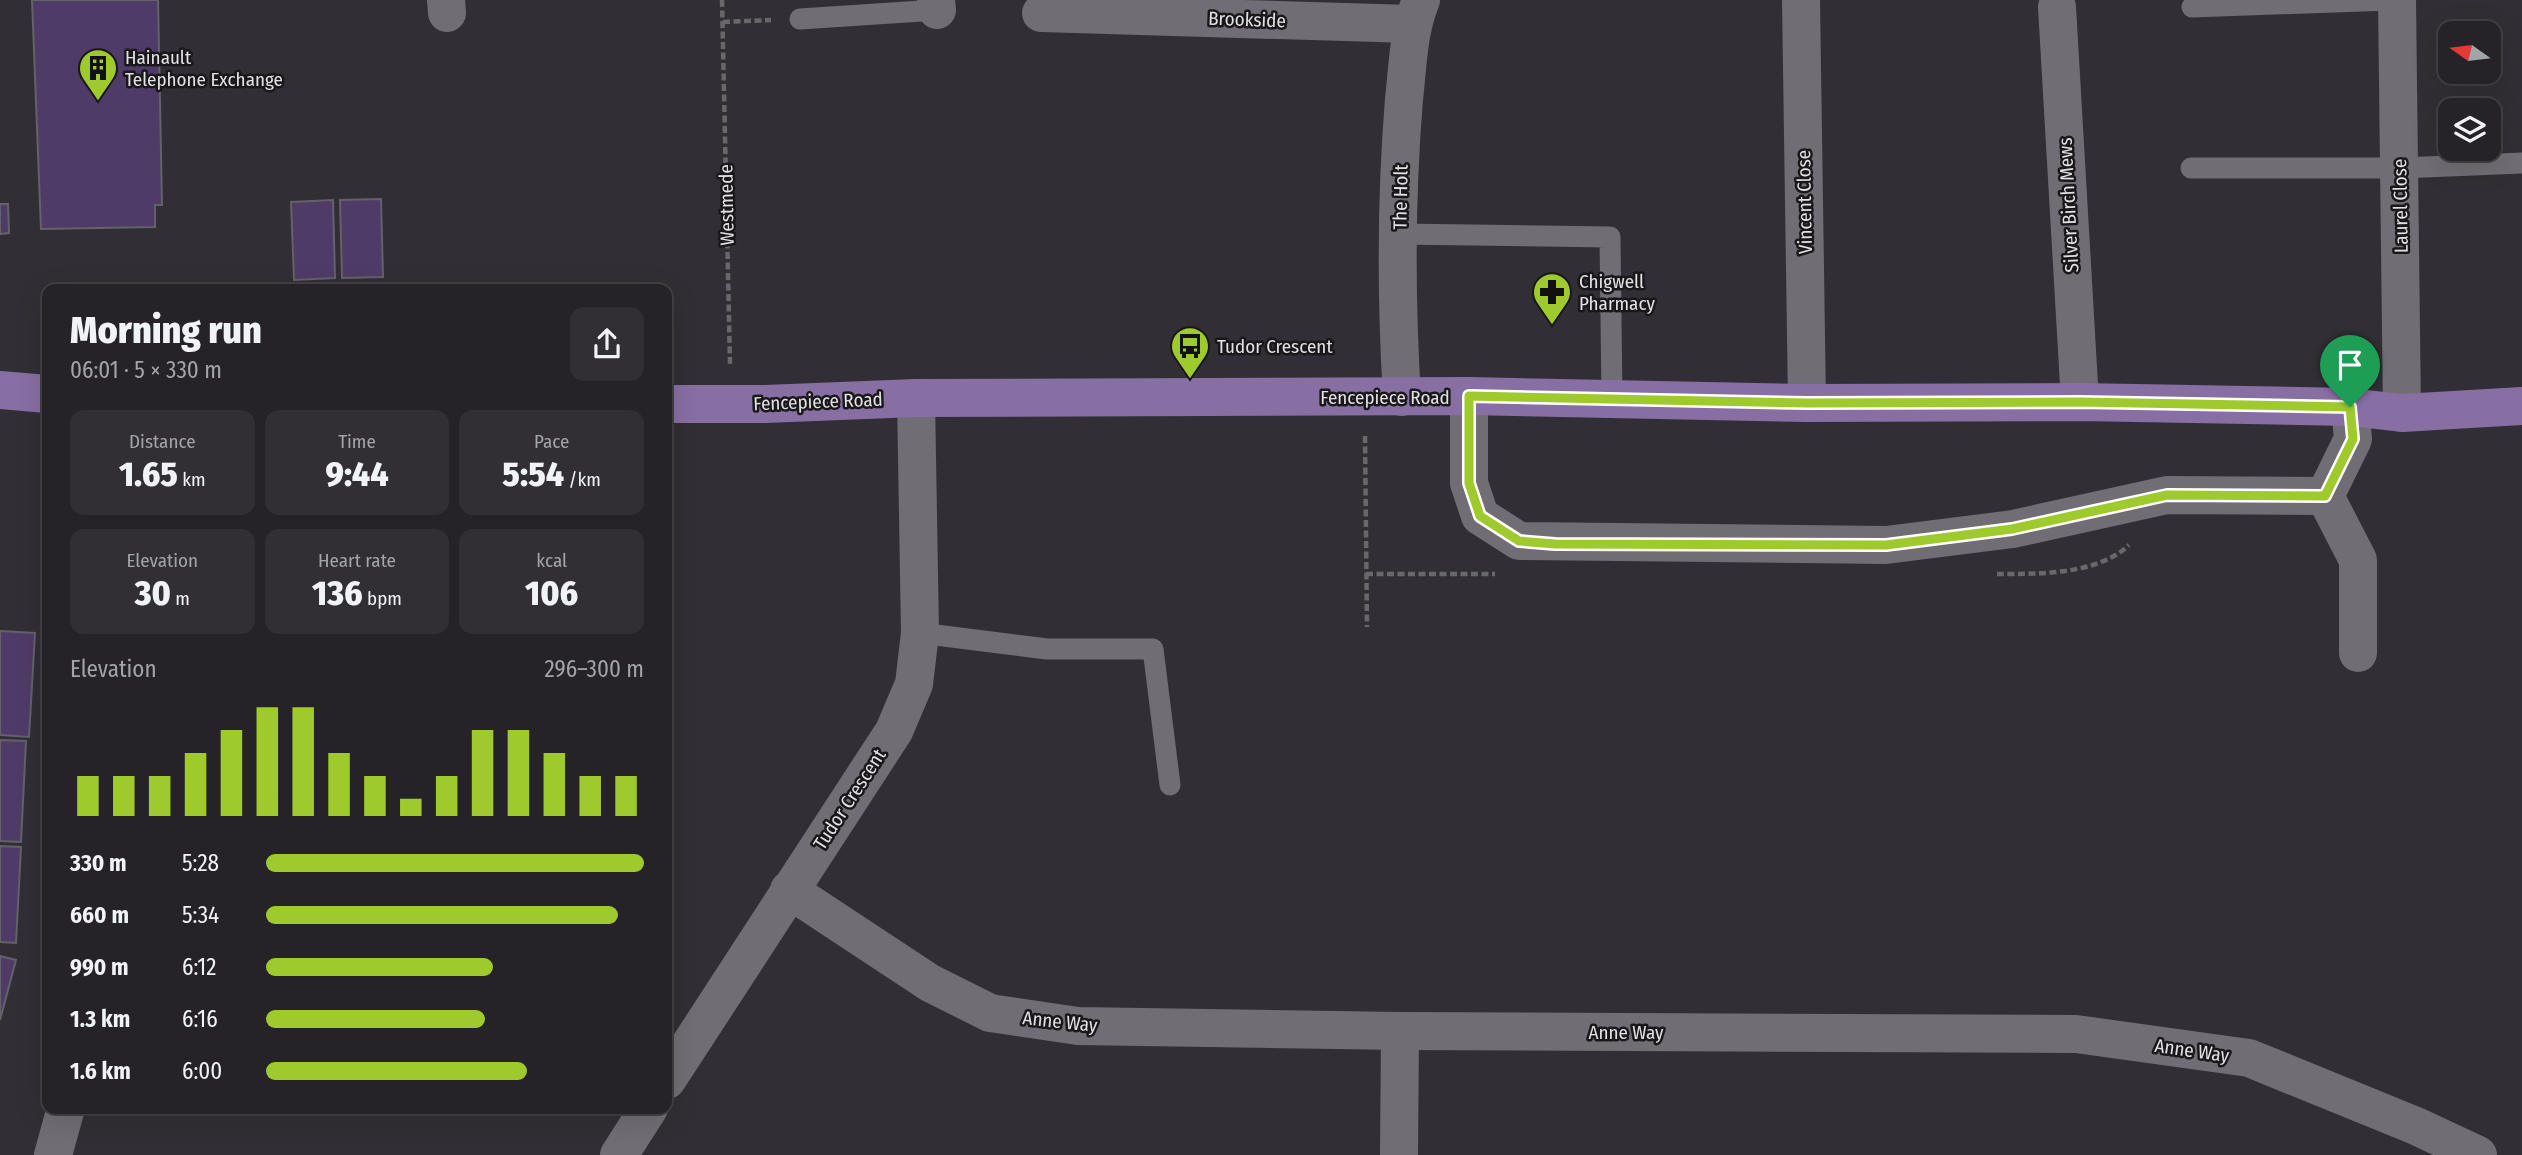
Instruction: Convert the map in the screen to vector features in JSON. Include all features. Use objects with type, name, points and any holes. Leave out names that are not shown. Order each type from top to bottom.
[{"type":"main road","points":[[0,390],[42,394]]},
{"type":"main road","name":"Fencepiece Road","points":[[672,404],[765,404],[916,398],[1469,396],[1807,403],[2080,402],[2350,407],[2402,413],[2522,406]]},
{"type":"street","name":"Vincent Close","points":[[1801,0],[1807,403]]},
{"type":"street","name":"Laurel Close","points":[[2397,0],[2402,413]]},
{"type":"street","name":"Silver Birch Mews","points":[[2057,7],[2080,402]]},
{"type":"street","name":"Brookside","points":[[1041,13],[1416,12]]},
{"type":"street","name":"The Holt","points":[[1402,397],[1399,340],[1400,145],[1416,12]]},
{"type":"street","points":[[1469,396],[1469,483],[1480,516],[1519,541],[1886,545],[2012,529],[2167,495],[2325,496]]},
{"type":"street","name":"Tudor Crescent","points":[[672,1072],[894,731],[914,684],[920,633],[916,398]]},
{"type":"street","points":[[2325,496],[2353,439],[2350,407]]},
{"type":"street","points":[[2325,496],[2358,560],[2358,653]]},
{"type":"street","name":"Anne Way","points":[[789,890],[930,983],[990,1013],[1078,1026],[1400,1031],[2076,1034],[2249,1058],[2416,1126],[2477,1155]]},
{"type":"street","points":[[1399,1155],[1400,1031]]},
{"type":"street","points":[[53,1155],[64,1114]]},
{"type":"street","points":[[619,1155],[645,1114]]},
{"type":"lane","points":[[2192,7],[2390,0]]},
{"type":"lane","points":[[800,19],[937,5]]},
{"type":"lane","points":[[2191,168],[2400,168],[2522,163]]},
{"type":"lane","points":[[1399,234],[1610,237],[1612,399]]},
{"type":"lane","points":[[920,633],[1047,649],[1153,649],[1170,785]]},
{"type":"path","name":"Westmede","points":[[722,0],[730,377]]},
{"type":"path","points":[[723,22],[800,19]]},
{"type":"path","points":[[1364,397],[1367,627]]},
{"type":"building","name":"Hainault Telephone Exchange","points":[[32,0],[158,0],[162,205],[155,205],[155,227],[41,229]]},
{"type":"building","points":[[381,199],[383,277],[342,278],[340,200]]},
{"type":"building","points":[[333,200],[335,278],[294,280],[291,202]]},
{"type":"building","points":[[0,204],[8,204],[9,233],[0,234]]},
{"type":"building","points":[[0,631],[35,633],[29,737],[0,735]]},
{"type":"building","points":[[0,740],[26,741],[21,842],[0,841]]},
{"type":"building","points":[[0,846],[21,847],[16,943],[0,942]]},
{"type":"building","points":[[0,956],[16,960],[0,1020]]},
{"type":"place","name":"Hainault Telephone Exchange","points":[[98,102]]},
{"type":"place","name":"Chigwell Pharmacy","points":[[1552,326]]},
{"type":"place","name":"Tudor Crescent","points":[[1190,380]]},
{"type":"route","points":[[1469,396],[1807,403],[2080,402],[2350,407],[2353,439],[2325,496],[2167,495],[2012,529],[1886,545],[1555,544],[1519,541],[1480,516],[1469,483],[1469,396]]}]
